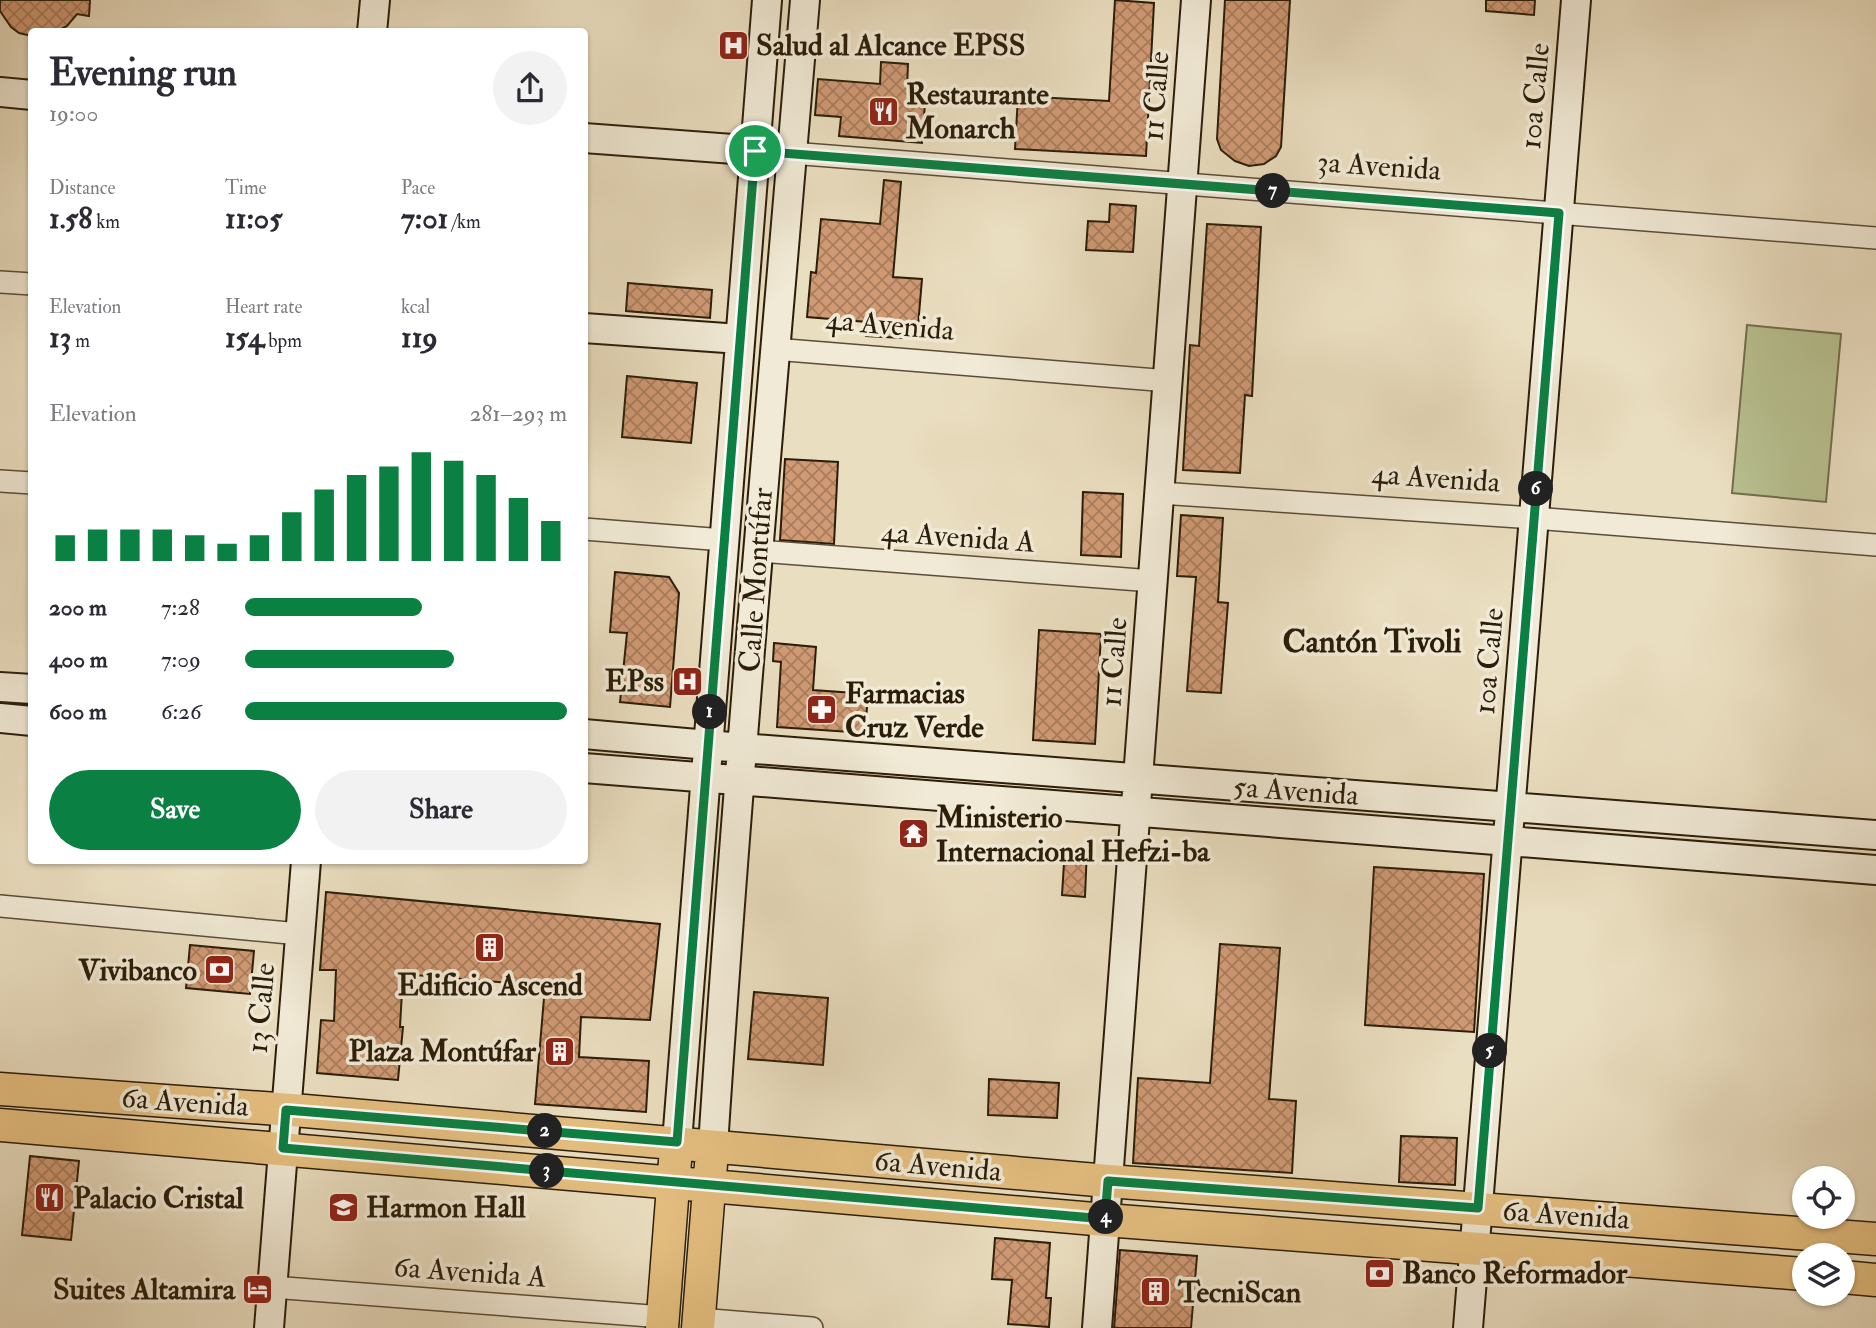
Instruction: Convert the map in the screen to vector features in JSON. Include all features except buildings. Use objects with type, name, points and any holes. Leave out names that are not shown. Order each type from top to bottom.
[{"type":"main road","name":"6a Avenida","points":[[0,1089],[677,1142],[1108,1181],[1876,1239]]},
{"type":"main road","name":"6a Avenida","points":[[0,1125],[1105,1219],[1792,1273]]},
{"type":"main road","name":"Calle Montúfar","points":[[663,1322],[677,1142]]},
{"type":"main road","name":"Calle Montúfar","points":[[698,1324],[713,1146]]},
{"type":"main road","points":[[1855,1278],[1876,1280]]},
{"type":"street","points":[[372,28],[375,0]]},
{"type":"street","name":"Calle Montúfar","points":[[677,1142],[767,0]]},
{"type":"street","name":"Calle Montúfar","points":[[713,1146],[739,781],[804,0]]},
{"type":"street","name":"11 Calle","points":[[1097,1328],[1196,0]]},
{"type":"street","name":"10a Calle","points":[[1468,1328],[1576,0]]},
{"type":"street","points":[[0,92],[28,95]]},
{"type":"street","name":"3a Avenida","points":[[588,138],[1876,238]]},
{"type":"street","points":[[0,282],[28,285]]},
{"type":"street","points":[[588,328],[740,339]]},
{"type":"street","name":"4a Avenida","points":[[774,349],[1169,381]]},
{"type":"street","points":[[0,481],[28,483]]},
{"type":"street","name":"4a Avenida","points":[[1160,493],[1534,518],[1876,545]]},
{"type":"street","points":[[588,529],[724,540]]},
{"type":"street","name":"4a Avenida A","points":[[758,551],[1153,581]]},
{"type":"street","points":[[0,687],[28,690]]},
{"type":"street","points":[[0,718],[28,721]]},
{"type":"street","name":"5a Avenida","points":[[588,734],[1876,835]]},
{"type":"street","name":"5a Avenida","points":[[588,768],[1876,870]]},
{"type":"street","name":"13 Calle","points":[[269,1328],[306,864]]},
{"type":"street","points":[[0,906],[300,934]]},
{"type":"street","name":"6a Avenida A","points":[[272,1287],[663,1322]]},
{"type":"street","points":[[698,1324],[813,1328]]},
{"type":"green space","points":[[1747,325],[1841,334],[1826,502],[1732,493]]},
{"type":"place","name":"Salud al Alcance EPSS","points":[[733,45]]},
{"type":"place","name":"Restaurante Monarch","points":[[883,111]]},
{"type":"place","name":"EPss","points":[[687,681]]},
{"type":"place","name":"Farmacias Cruz Verde","points":[[822,710]]},
{"type":"place","name":"Ministerio Internacional Hefzi-ba","points":[[913,834]]},
{"type":"place","name":"Edificio Ascend","points":[[490,947]]},
{"type":"place","name":"Vivibanco","points":[[220,970]]},
{"type":"place","name":"Plaza Montúfar","points":[[559,1051]]},
{"type":"place","name":"Palacio Cristal","points":[[50,1198]]},
{"type":"place","name":"Harmon Hall","points":[[343,1207]]},
{"type":"place","name":"Banco Reformador","points":[[1379,1273]]},
{"type":"place","name":"Suites Altamira","points":[[258,1289]]},
{"type":"place","name":"TecniScan","points":[[1155,1292]]},
{"type":"district","name":"Cantón Tivoli","points":[[1372,642]]},
{"type":"route","points":[[755,151],[1559,213],[1478,1208],[1108,1181],[1105,1219],[283,1148],[286,1110],[677,1142],[755,151]]}]
